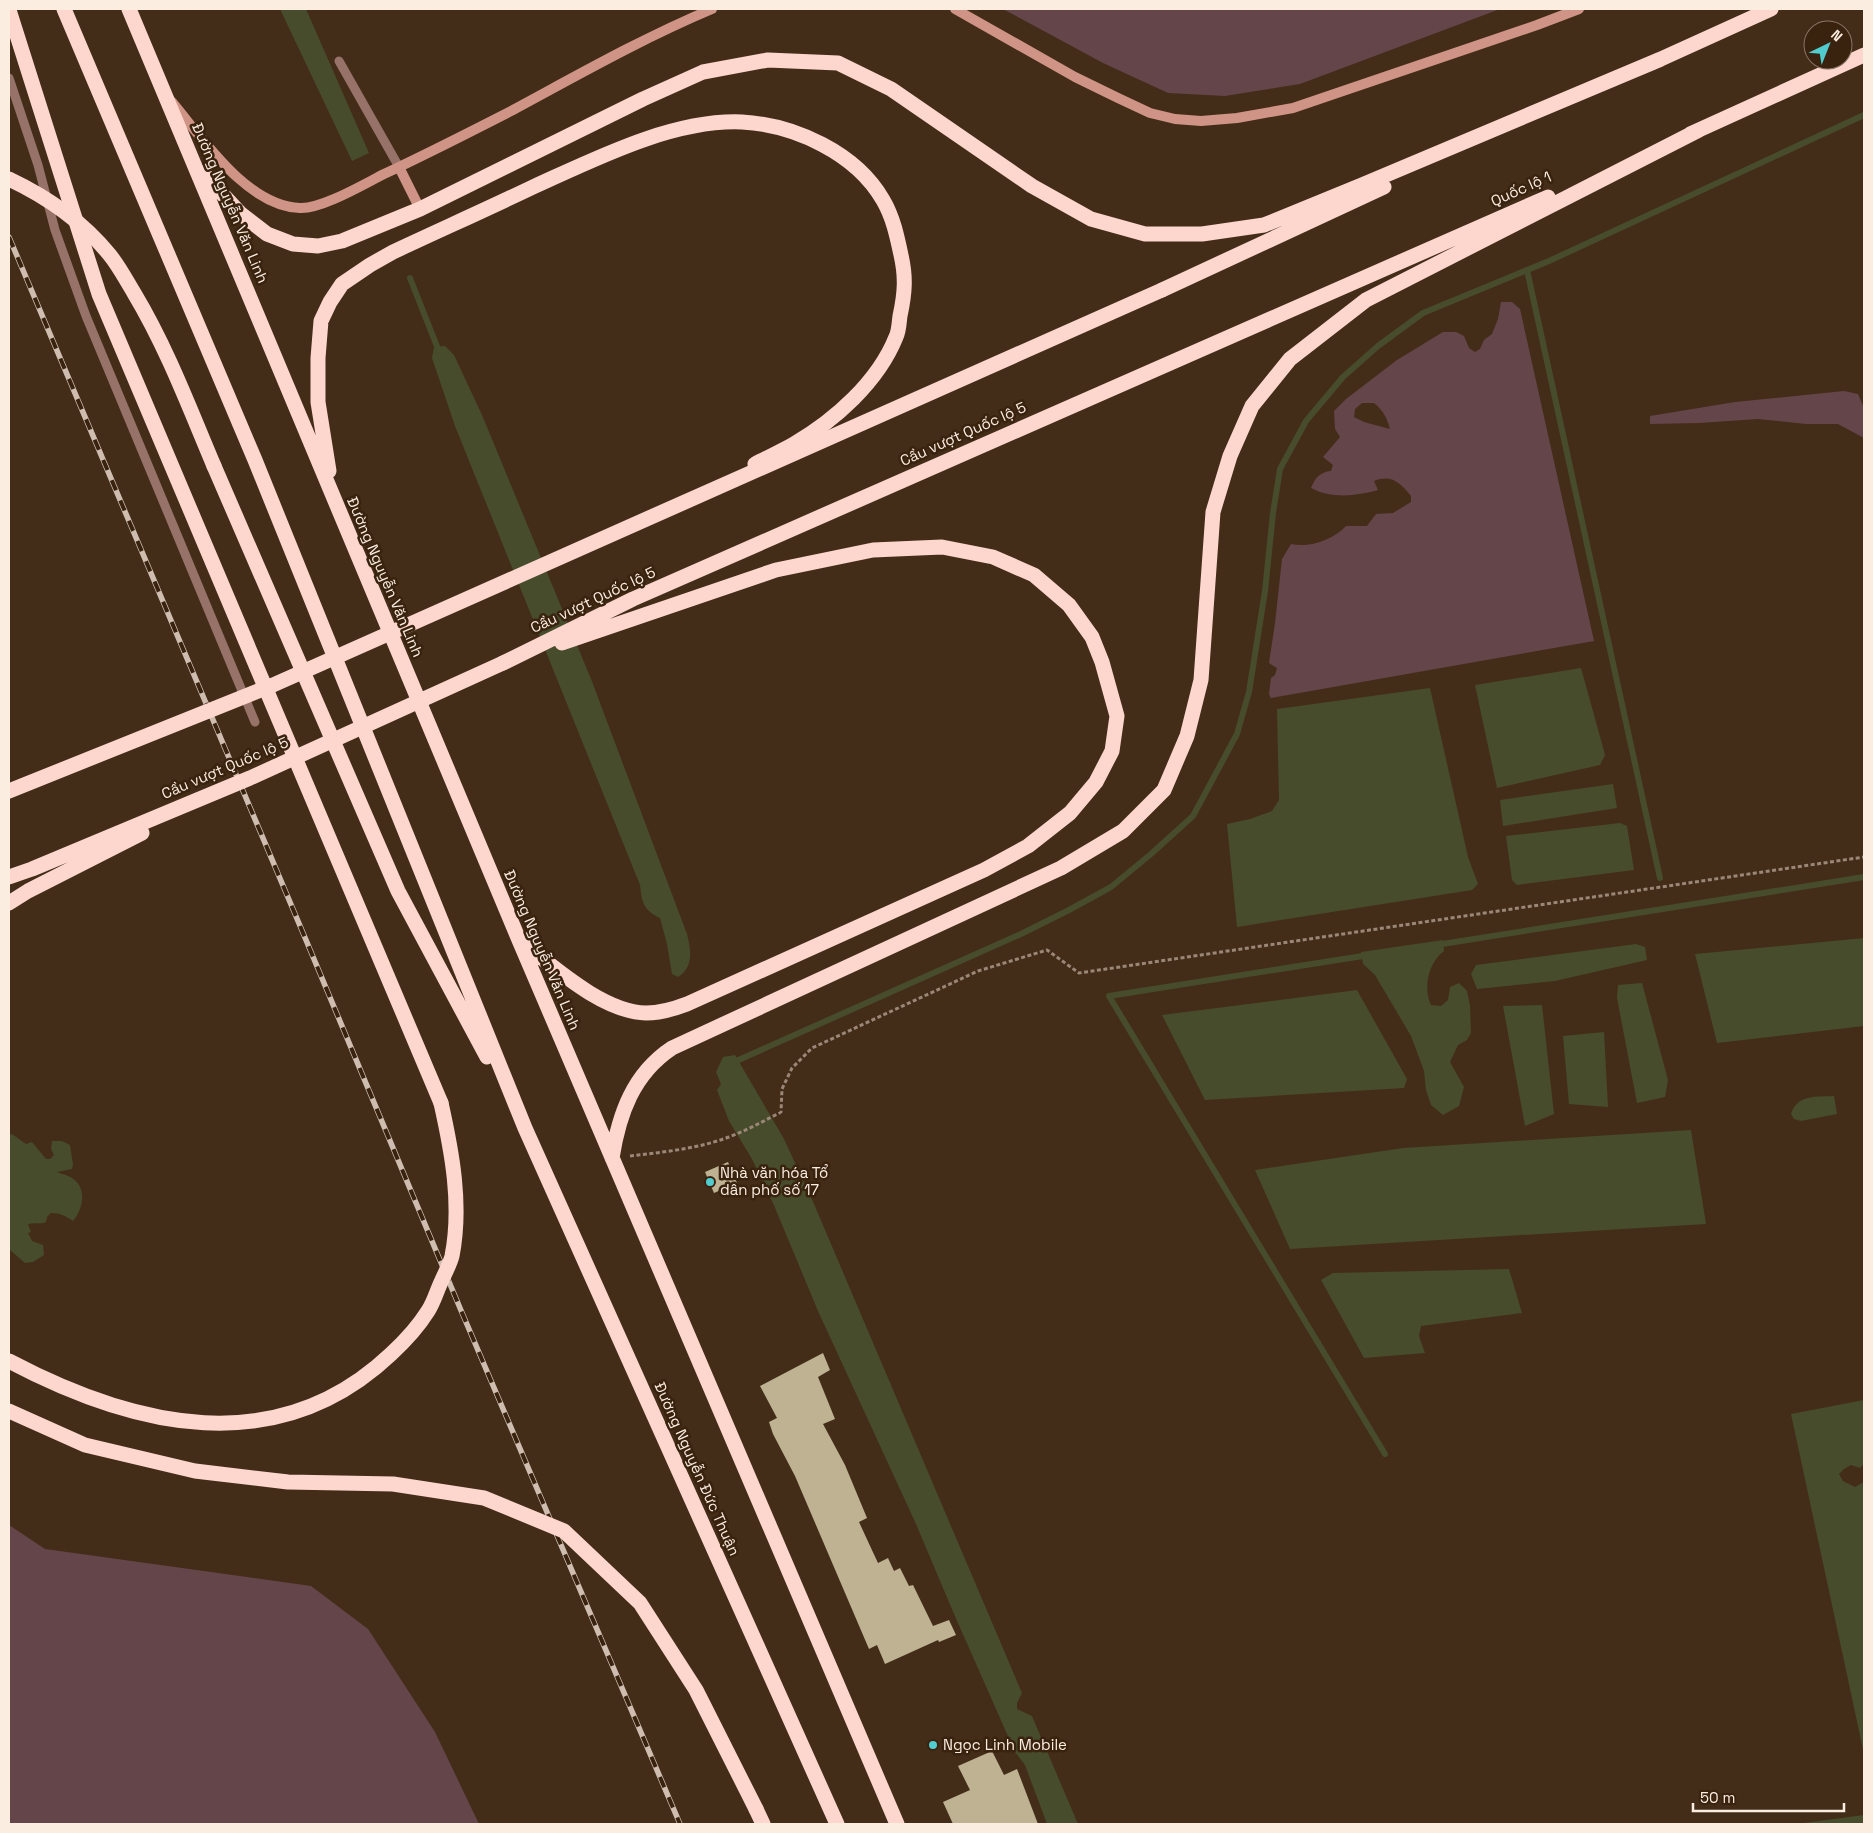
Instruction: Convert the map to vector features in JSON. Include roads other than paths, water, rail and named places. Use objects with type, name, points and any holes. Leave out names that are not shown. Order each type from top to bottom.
[{"type":"highway","points":[[64,9],[251,450],[525,1128]]},
{"type":"highway","name":"Đường Nguyễn Văn Linh","points":[[129,9],[334,501],[612,1158]]},
{"type":"highway","points":[[9,791],[273,685],[1162,290],[1771,9]]},
{"type":"highway","points":[[9,10],[99,294],[441,1102],[452,1152],[456,1214],[452,1257],[428,1311],[403,1343],[374,1370],[322,1402],[277,1418],[229,1423],[187,1422],[138,1414],[77,1394],[9,1361]]},
{"type":"highway","name":"Quốc lộ 1","points":[[1191,353],[1699,130],[1864,55]]},
{"type":"highway","points":[[193,161],[216,189],[241,214],[267,234],[293,244],[318,246],[342,241],[420,209],[643,99],[703,72],[768,60],[838,63],[891,89],[1032,186],[1091,219],[1145,234],[1202,234],[1264,224],[1362,186],[1661,59]]},
{"type":"highway","points":[[334,501],[318,402],[318,358],[321,321],[330,302],[342,284],[370,264],[605,154],[663,135],[709,124],[741,122],[764,124],[812,140],[839,154],[866,177],[883,201],[894,226],[904,269],[905,290],[897,336],[881,365],[862,390],[830,420],[794,444],[605,537]]},
{"type":"highway","points":[[897,1824],[612,1158],[622,1111],[630,1092],[650,1066],[666,1052],[683,1042],[1061,868],[1124,831],[1164,790],[1187,736],[1201,680],[1213,512],[1230,456],[1252,406],[1290,359],[1366,300],[1699,130]]},
{"type":"highway","points":[[9,179],[42,196],[66,212],[96,240],[118,266],[163,346],[398,891],[525,1128]]},
{"type":"highway","name":"Cầu vượt Quốc lộ 5","points":[[9,877],[250,778],[503,663],[634,599],[1191,353]]},
{"type":"highway","points":[[503,663],[776,570],[873,550],[942,547],[993,557],[1034,576],[1069,606],[1092,637],[1102,662],[1117,716],[1112,751],[1096,782],[1070,814],[1028,846],[984,870],[687,1004],[657,1012],[634,1011],[587,992],[519,940]]},
{"type":"highway","points":[[9,903],[28,891],[250,778]]},
{"type":"highway","name":"Đường Nguyễn Đức Thuận","points":[[525,1128],[837,1824]]},
{"type":"highway","points":[[9,1411],[85,1445],[195,1471],[288,1482],[393,1484],[484,1498],[564,1532],[640,1603],[696,1690],[763,1824]]},
{"type":"main road","points":[[165,94],[226,166],[248,186],[274,202],[301,208],[326,202],[399,167],[511,111],[624,50],[712,9]]},
{"type":"main road","points":[[955,9],[1075,77],[1150,113],[1175,119],[1201,122],[1293,108],[1580,9]]},
{"type":"main road","points":[[399,167],[420,209]]},
{"type":"lane","points":[[339,60],[399,167]]},
{"type":"lane","points":[[9,78],[38,165],[55,230],[86,316],[255,722]]},
{"type":"waterway","points":[[734,1062],[1021,934],[1069,910],[1111,887],[1193,816],[1237,734],[1249,692],[1265,591],[1273,513],[1280,469],[1306,421],[1343,377],[1378,346],[1423,313],[1549,261],[1864,115]]},
{"type":"waterway","points":[[1527,270],[1660,878]]},
{"type":"waterway","points":[[410,278],[440,354]]},
{"type":"waterway","points":[[1436,945],[1864,877]]},
{"type":"waterway","points":[[1369,955],[1109,996],[1385,1454]]},
{"type":"railway","points":[[9,237],[460,1308],[680,1824]]},
{"type":"place","name":"Nhà văn hóa Tổ dân phố số 17","points":[[710,1182]]},
{"type":"place","name":"Ngọc Linh Mobile","points":[[933,1745]]}]
